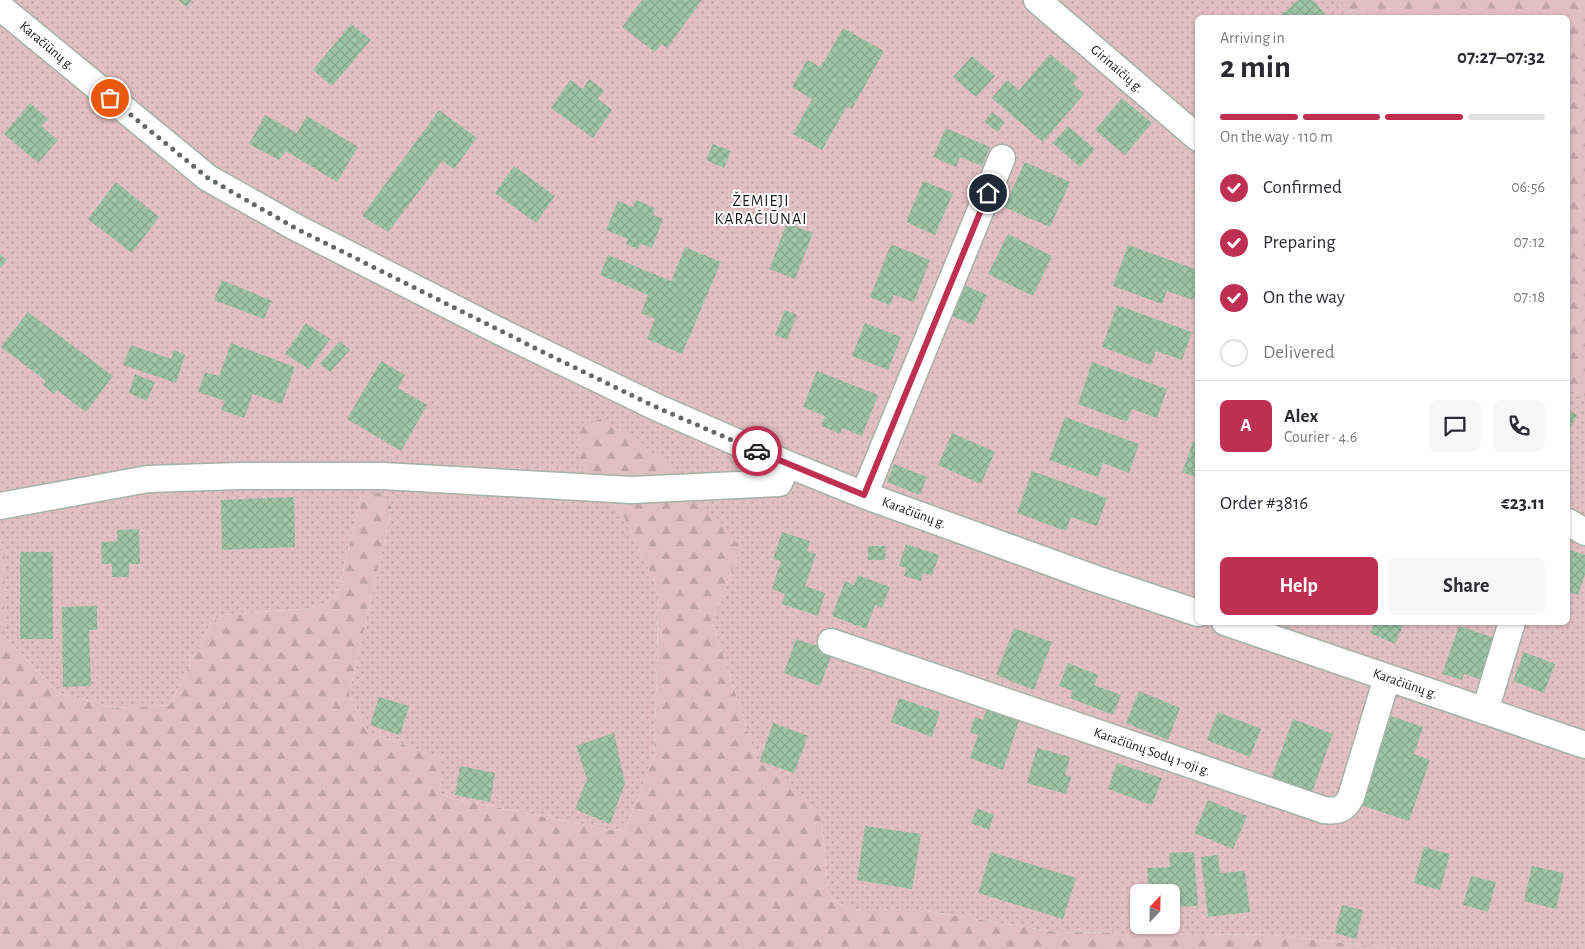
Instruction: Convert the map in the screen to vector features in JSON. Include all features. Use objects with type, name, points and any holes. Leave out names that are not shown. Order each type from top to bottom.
[{"type":"street","name":"Girinaičių g.","points":[[1037,0],[1195,135]]},
{"type":"street","name":"Karačiūnų g.","points":[[0,7],[208,178],[295,228],[497,330],[658,408],[787,464],[864,495],[1096,579],[1195,612]]},
{"type":"street","points":[[864,495],[1002,158]]},
{"type":"street","points":[[0,506],[148,479],[306,475],[383,476],[632,490],[779,483],[787,464]]},
{"type":"street","points":[[1570,523],[1585,532]]},
{"type":"street","name":"Karačiūnų g.","points":[[1234,625],[1585,744]]},
{"type":"street","points":[[1485,711],[1511,625]]},
{"type":"street","name":"Karačiūnų Sodų 1-oji g.","points":[[831,642],[1324,810],[1332,811],[1341,810],[1351,797],[1387,678]]},
{"type":"green space","points":[[0,0],[1341,0],[1353,15],[1195,15],[1195,625],[1570,625],[1570,390],[1585,396],[1585,949],[1397,949],[1275,935],[1180,934],[1180,884],[1130,884],[1130,933],[1056,932],[927,911],[857,911],[837,903],[828,893],[822,821],[778,775],[757,761],[712,621],[741,548],[579,460],[624,517],[658,589],[654,756],[625,830],[616,831],[450,798],[441,793],[438,757],[367,732],[349,694],[392,508],[361,497],[337,596],[316,608],[222,615],[210,624],[170,705],[116,708],[58,693],[4,636],[4,549],[0,540]]},
{"type":"green space","points":[[1341,0],[1585,0],[1585,396],[1570,390],[1570,15],[1353,15]]},
{"type":"green space","points":[[603,418],[667,463],[741,548],[712,621],[757,761],[808,799],[822,821],[828,893],[837,903],[857,911],[927,911],[1056,932],[1275,935],[1397,949],[0,949],[0,540],[4,549],[4,636],[58,693],[116,708],[170,705],[210,624],[222,615],[316,608],[337,596],[361,497],[380,492],[392,508],[349,694],[367,732],[439,757],[441,793],[450,798],[616,831],[625,830],[654,756],[658,589],[624,517],[579,460],[577,428]]},
{"type":"building","points":[[178,0],[192,0],[187,7]]},
{"type":"building","points":[[642,0],[702,0],[667,48],[661,44],[655,52],[622,27]]},
{"type":"building","points":[[1298,0],[1313,0],[1326,15],[1281,15]]},
{"type":"building","points":[[351,24],[371,40],[332,86],[313,70]]},
{"type":"building","points":[[843,28],[884,51],[852,109],[847,106],[822,150],[793,134],[812,99],[792,87],[807,60],[821,67]]},
{"type":"building","points":[[1050,54],[1078,77],[1073,84],[1084,94],[1043,142],[992,98],[1007,80],[1019,90]]},
{"type":"building","points":[[972,56],[995,76],[976,97],[953,77]]},
{"type":"building","points":[[589,79],[604,90],[598,99],[612,110],[593,138],[551,108],[570,80],[583,89]]},
{"type":"building","points":[[1122,98],[1152,123],[1125,155],[1095,130]]},
{"type":"building","points":[[30,103],[48,119],[41,126],[58,140],[38,163],[4,134]]},
{"type":"building","points":[[439,110],[477,138],[454,169],[442,161],[388,232],[362,216]]},
{"type":"building","points":[[992,112],[1005,122],[998,132],[984,122]]},
{"type":"building","points":[[265,115],[297,133],[307,116],[358,147],[337,182],[286,151],[279,160],[249,144]]},
{"type":"building","points":[[1068,126],[1095,149],[1080,167],[1053,143]]},
{"type":"building","points":[[946,128],[990,147],[982,166],[960,157],[956,167],[933,157]]},
{"type":"building","points":[[713,144],[731,151],[724,168],[706,160]]},
{"type":"building","points":[[1025,162],[1070,182],[1050,227],[1004,207]]},
{"type":"building","points":[[514,166],[555,196],[536,223],[495,193]]},
{"type":"building","points":[[923,181],[953,193],[935,235],[906,222]]},
{"type":"building","points":[[116,182],[159,217],[132,253],[88,219]]},
{"type":"building","points":[[636,200],[655,208],[653,215],[663,219],[652,248],[641,244],[638,249],[626,244],[628,239],[606,230],[618,201],[633,207]]},
{"type":"building","points":[[787,223],[813,233],[795,279],[769,269]]},
{"type":"building","points":[[1008,234],[1052,256],[1033,296],[988,274]]},
{"type":"building","points":[[891,244],[930,260],[914,302],[894,295],[890,305],[870,297]]},
{"type":"building","points":[[1128,245],[1195,269],[1195,295],[1193,300],[1167,291],[1162,304],[1113,286]]},
{"type":"building","points":[[685,247],[721,262],[682,354],[647,339],[655,319],[641,313],[648,295],[600,275],[608,255],[671,281]]},
{"type":"building","points":[[0,254],[7,260],[0,268]]},
{"type":"building","points":[[222,280],[272,301],[264,319],[214,300]]},
{"type":"building","points":[[962,284],[987,295],[973,325],[948,314]]},
{"type":"building","points":[[1117,305],[1192,332],[1182,360],[1156,351],[1151,365],[1102,347]]},
{"type":"building","points":[[785,310],[797,315],[787,340],[775,335]]},
{"type":"building","points":[[28,312],[113,376],[86,412],[57,390],[54,394],[43,385],[46,381],[1,347]]},
{"type":"building","points":[[306,323],[330,339],[309,369],[285,354]]},
{"type":"building","points":[[865,323],[901,337],[888,370],[852,356]]},
{"type":"building","points":[[340,341],[350,350],[330,372],[320,364]]},
{"type":"building","points":[[231,343],[295,367],[282,404],[253,394],[244,418],[221,410],[225,401],[198,392],[205,372],[219,376]]},
{"type":"building","points":[[131,345],[171,359],[174,350],[185,355],[176,383],[123,365]]},
{"type":"building","points":[[381,361],[405,375],[398,388],[427,405],[401,451],[347,419]]},
{"type":"building","points":[[1092,362],[1167,389],[1157,418],[1132,409],[1127,422],[1078,404]]},
{"type":"building","points":[[817,371],[878,395],[862,436],[842,428],[840,434],[821,426],[825,416],[803,407]]},
{"type":"building","points":[[135,374],[155,382],[147,401],[129,393]]},
{"type":"building","points":[[1570,411],[1577,415],[1570,430]]},
{"type":"building","points":[[1065,417],[1139,444],[1129,473],[1103,463],[1098,477],[1049,460]]},
{"type":"building","points":[[952,433],[995,452],[981,484],[938,465]]},
{"type":"building","points":[[1193,442],[1195,442],[1195,477],[1182,472]]},
{"type":"building","points":[[894,464],[927,477],[920,495],[887,482]]},
{"type":"building","points":[[1032,471],[1107,498],[1097,526],[1071,517],[1066,531],[1017,513]]},
{"type":"building","points":[[294,497],[295,547],[222,550],[221,500]]},
{"type":"building","points":[[139,529],[140,564],[129,564],[129,577],[112,577],[112,564],[102,564],[101,542],[117,541],[117,530]]},
{"type":"building","points":[[782,532],[810,541],[807,551],[816,554],[805,586],[825,593],[818,616],[782,604],[785,594],[772,589],[781,561],[773,559]]},
{"type":"building","points":[[906,544],[939,555],[932,576],[923,573],[921,581],[904,576],[906,568],[899,566]]},
{"type":"building","points":[[868,546],[886,546],[885,560],[868,560]]},
{"type":"building","points":[[1570,550],[1585,555],[1585,574],[1578,595],[1570,592]]},
{"type":"building","points":[[20,552],[53,552],[53,639],[20,639]]},
{"type":"building","points":[[858,575],[890,587],[882,608],[875,605],[866,629],[832,616],[845,581],[854,585]]},
{"type":"building","points":[[97,606],[97,630],[89,630],[91,686],[63,687],[62,607]]},
{"type":"building","points":[[1374,625],[1403,625],[1395,644],[1370,633]]},
{"type":"building","points":[[1459,626],[1498,639],[1483,680],[1464,674],[1462,680],[1442,674]]},
{"type":"building","points":[[1014,628],[1052,642],[1034,690],[996,675]]},
{"type":"building","points":[[796,639],[833,651],[820,686],[784,673]]},
{"type":"building","points":[[1524,652],[1555,664],[1544,693],[1513,681]]},
{"type":"building","points":[[1068,663],[1098,675],[1094,685],[1121,695],[1113,715],[1070,698],[1073,691],[1059,686]]},
{"type":"building","points":[[1139,691],[1180,708],[1168,740],[1126,723]]},
{"type":"building","points":[[379,697],[409,706],[400,735],[370,725]]},
{"type":"building","points":[[899,698],[940,712],[932,737],[891,722]]},
{"type":"building","points":[[986,710],[1019,721],[1003,770],[970,758],[978,735],[970,732],[975,717],[983,720]]},
{"type":"building","points":[[1218,712],[1261,729],[1250,757],[1207,740]]},
{"type":"building","points":[[1391,716],[1423,727],[1414,754],[1430,760],[1409,821],[1361,805]]},
{"type":"building","points":[[1293,719],[1333,734],[1312,792],[1272,777]]},
{"type":"building","points":[[773,723],[808,736],[794,773],[760,761]]},
{"type":"building","points":[[614,733],[625,783],[610,824],[575,809],[587,779],[576,746]]},
{"type":"building","points":[[1037,748],[1070,757],[1065,775],[1071,777],[1066,794],[1027,783]]},
{"type":"building","points":[[1117,763],[1162,778],[1152,805],[1108,789]]},
{"type":"building","points":[[460,766],[495,773],[490,802],[455,795]]},
{"type":"building","points":[[1208,800],[1247,816],[1233,849],[1194,833]]},
{"type":"building","points":[[977,808],[994,815],[989,830],[971,823]]},
{"type":"building","points":[[865,826],[921,834],[912,889],[857,880]]},
{"type":"building","points":[[1424,847],[1450,854],[1440,890],[1414,883]]},
{"type":"building","points":[[991,852],[1076,878],[1063,919],[978,893]]},
{"type":"building","points":[[1194,852],[1198,906],[1180,907],[1180,884],[1148,884],[1147,868],[1170,867],[1169,853]]},
{"type":"building","points":[[1218,855],[1220,873],[1245,871],[1250,912],[1208,917],[1201,857]]},
{"type":"building","points":[[1532,866],[1564,873],[1556,909],[1524,901]]},
{"type":"building","points":[[1471,876],[1496,882],[1488,912],[1463,905]]},
{"type":"building","points":[[1342,905],[1363,910],[1356,939],[1335,933]]},
{"type":"way so far","points":[[110,98],[208,178],[295,228],[497,330],[658,408],[757,451]]},
{"type":"district","name":"ŽEMIEJI KARAČIŪNAI","points":[[761,210]]},
{"type":"route","points":[[757,451],[864,495],[988,193]]}]
